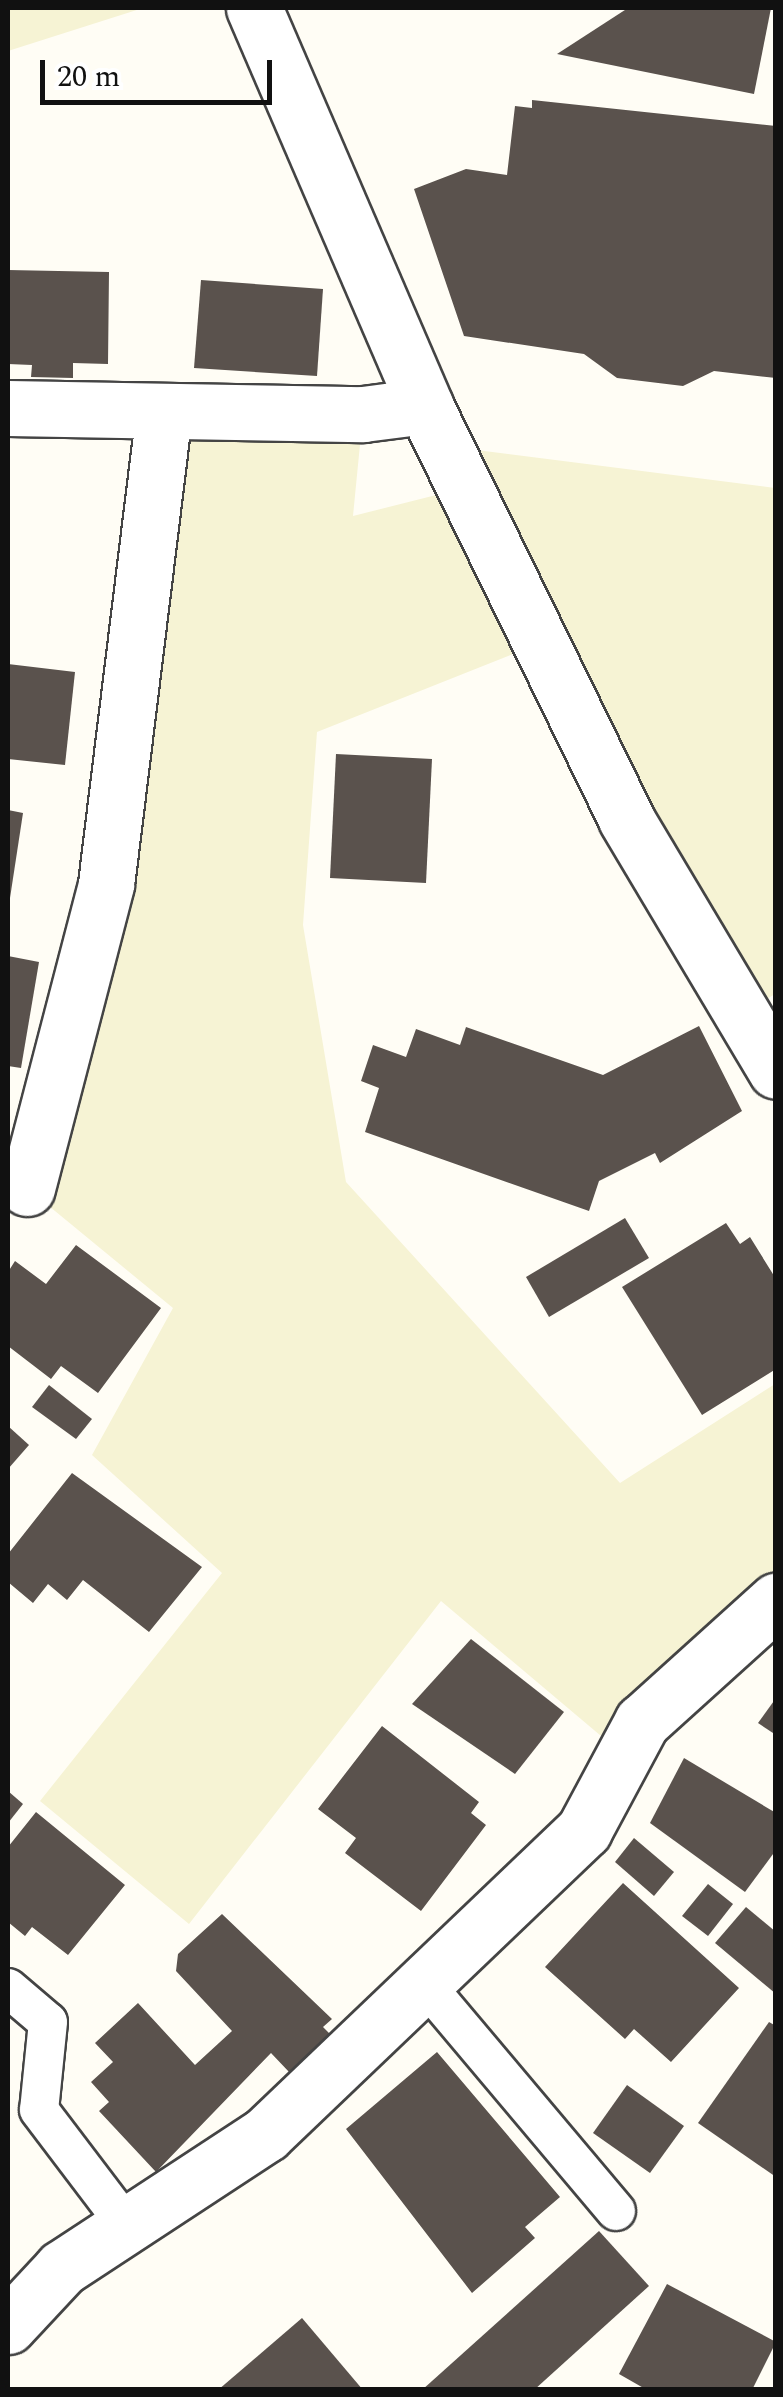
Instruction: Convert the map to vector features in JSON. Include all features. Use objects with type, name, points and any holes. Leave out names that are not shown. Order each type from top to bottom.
[{"type":"street","points":[[254,8],[285,62],[425,406],[626,820],[776,1071]]},
{"type":"street","points":[[8,408],[164,414],[425,406]]},
{"type":"street","points":[[27,1188],[106,884],[164,414]]},
{"type":"street","points":[[8,2326],[62,2268],[124,2222],[266,2134],[584,1830],[642,1722],[776,1601]]},
{"type":"lane","points":[[424,1984],[616,2212]]},
{"type":"lane","points":[[8,1988],[48,2022],[39,2110],[124,2222]]},
{"type":"shaded area","points":[[8,8],[143,8],[8,51]]},
{"type":"shaded area","points":[[164,414],[363,414],[353,516],[464,488],[445,446],[775,488],[775,994],[742,1014],[541,643],[317,732],[303,925],[346,1182],[620,1483],[775,1384],[775,1601],[620,1752],[441,1601],[189,1924],[40,1801],[222,1573],[92,1455],[173,1308],[27,1188]]},
{"type":"building","points":[[628,8],[771,8],[754,94],[557,54]]},
{"type":"building","points":[[532,100],[776,126],[776,378],[714,371],[683,386],[617,378],[584,354],[464,336],[414,189],[466,169],[507,175],[515,106],[532,108]]},
{"type":"building","points":[[8,270],[109,272],[108,364],[73,363],[73,378],[31,377],[32,365],[8,364]]},
{"type":"building","points":[[201,280],[323,289],[317,376],[194,368]]},
{"type":"building","points":[[8,664],[75,672],[65,765],[8,759]]},
{"type":"building","points":[[336,754],[432,759],[426,883],[330,878]]},
{"type":"building","points":[[8,810],[23,813],[10,898],[8,898]]},
{"type":"building","points":[[8,956],[39,962],[21,1068],[8,1066]]},
{"type":"building","points":[[699,1026],[742,1111],[660,1163],[655,1153],[599,1181],[589,1211],[365,1132],[379,1088],[361,1081],[373,1045],[406,1057],[416,1029],[460,1045],[466,1027],[603,1075]]},
{"type":"building","points":[[625,1218],[649,1258],[549,1317],[526,1277]]},
{"type":"building","points":[[726,1223],[740,1244],[750,1237],[776,1279],[776,1369],[702,1415],[622,1287]]},
{"type":"building","points":[[76,1245],[161,1308],[98,1393],[61,1366],[51,1379],[8,1346],[8,1272],[15,1261],[46,1284]]},
{"type":"building","points":[[49,1385],[92,1419],[76,1439],[32,1407]]},
{"type":"building","points":[[8,1426],[29,1445],[8,1469]]},
{"type":"building","points":[[72,1473],[202,1567],[149,1632],[83,1580],[67,1600],[48,1584],[33,1603],[8,1582],[8,1554]]},
{"type":"building","points":[[471,1639],[564,1712],[515,1774],[412,1704]]},
{"type":"building","points":[[776,1698],[776,1735],[758,1723]]},
{"type":"building","points":[[382,1726],[479,1802],[471,1813],[486,1825],[421,1911],[345,1853],[356,1838],[318,1809]]},
{"type":"building","points":[[684,1758],[776,1813],[776,1850],[745,1892],[650,1823]]},
{"type":"building","points":[[8,1791],[23,1804],[8,1823]]},
{"type":"building","points":[[36,1812],[125,1885],[68,1955],[32,1927],[25,1936],[8,1922],[8,1847]]},
{"type":"building","points":[[634,1838],[674,1872],[654,1896],[615,1862]]},
{"type":"building","points":[[623,1883],[739,1988],[671,2062],[634,2029],[625,2039],[545,1967]]},
{"type":"building","points":[[708,1884],[733,1904],[708,1936],[682,1916]]},
{"type":"building","points":[[746,1907],[776,1932],[776,1994],[715,1943]]},
{"type":"building","points":[[222,1914],[332,2019],[323,2027],[331,2035],[290,2073],[271,2053],[156,2172],[99,2111],[109,2102],[91,2082],[113,2062],[95,2043],[138,2003],[195,2065],[232,2031],[176,1971],[178,1954]]},
{"type":"building","points":[[769,2022],[776,2026],[776,2177],[698,2123]]},
{"type":"building","points":[[437,2052],[560,2197],[525,2227],[535,2238],[472,2293],[346,2129]]},
{"type":"building","points":[[627,2085],[684,2126],[650,2173],[593,2133]]},
{"type":"building","points":[[599,2231],[649,2286],[534,2390],[422,2390]]},
{"type":"building","points":[[667,2284],[776,2342],[752,2390],[647,2390],[619,2374]]},
{"type":"building","points":[[302,2318],[363,2390],[218,2390]]}]
